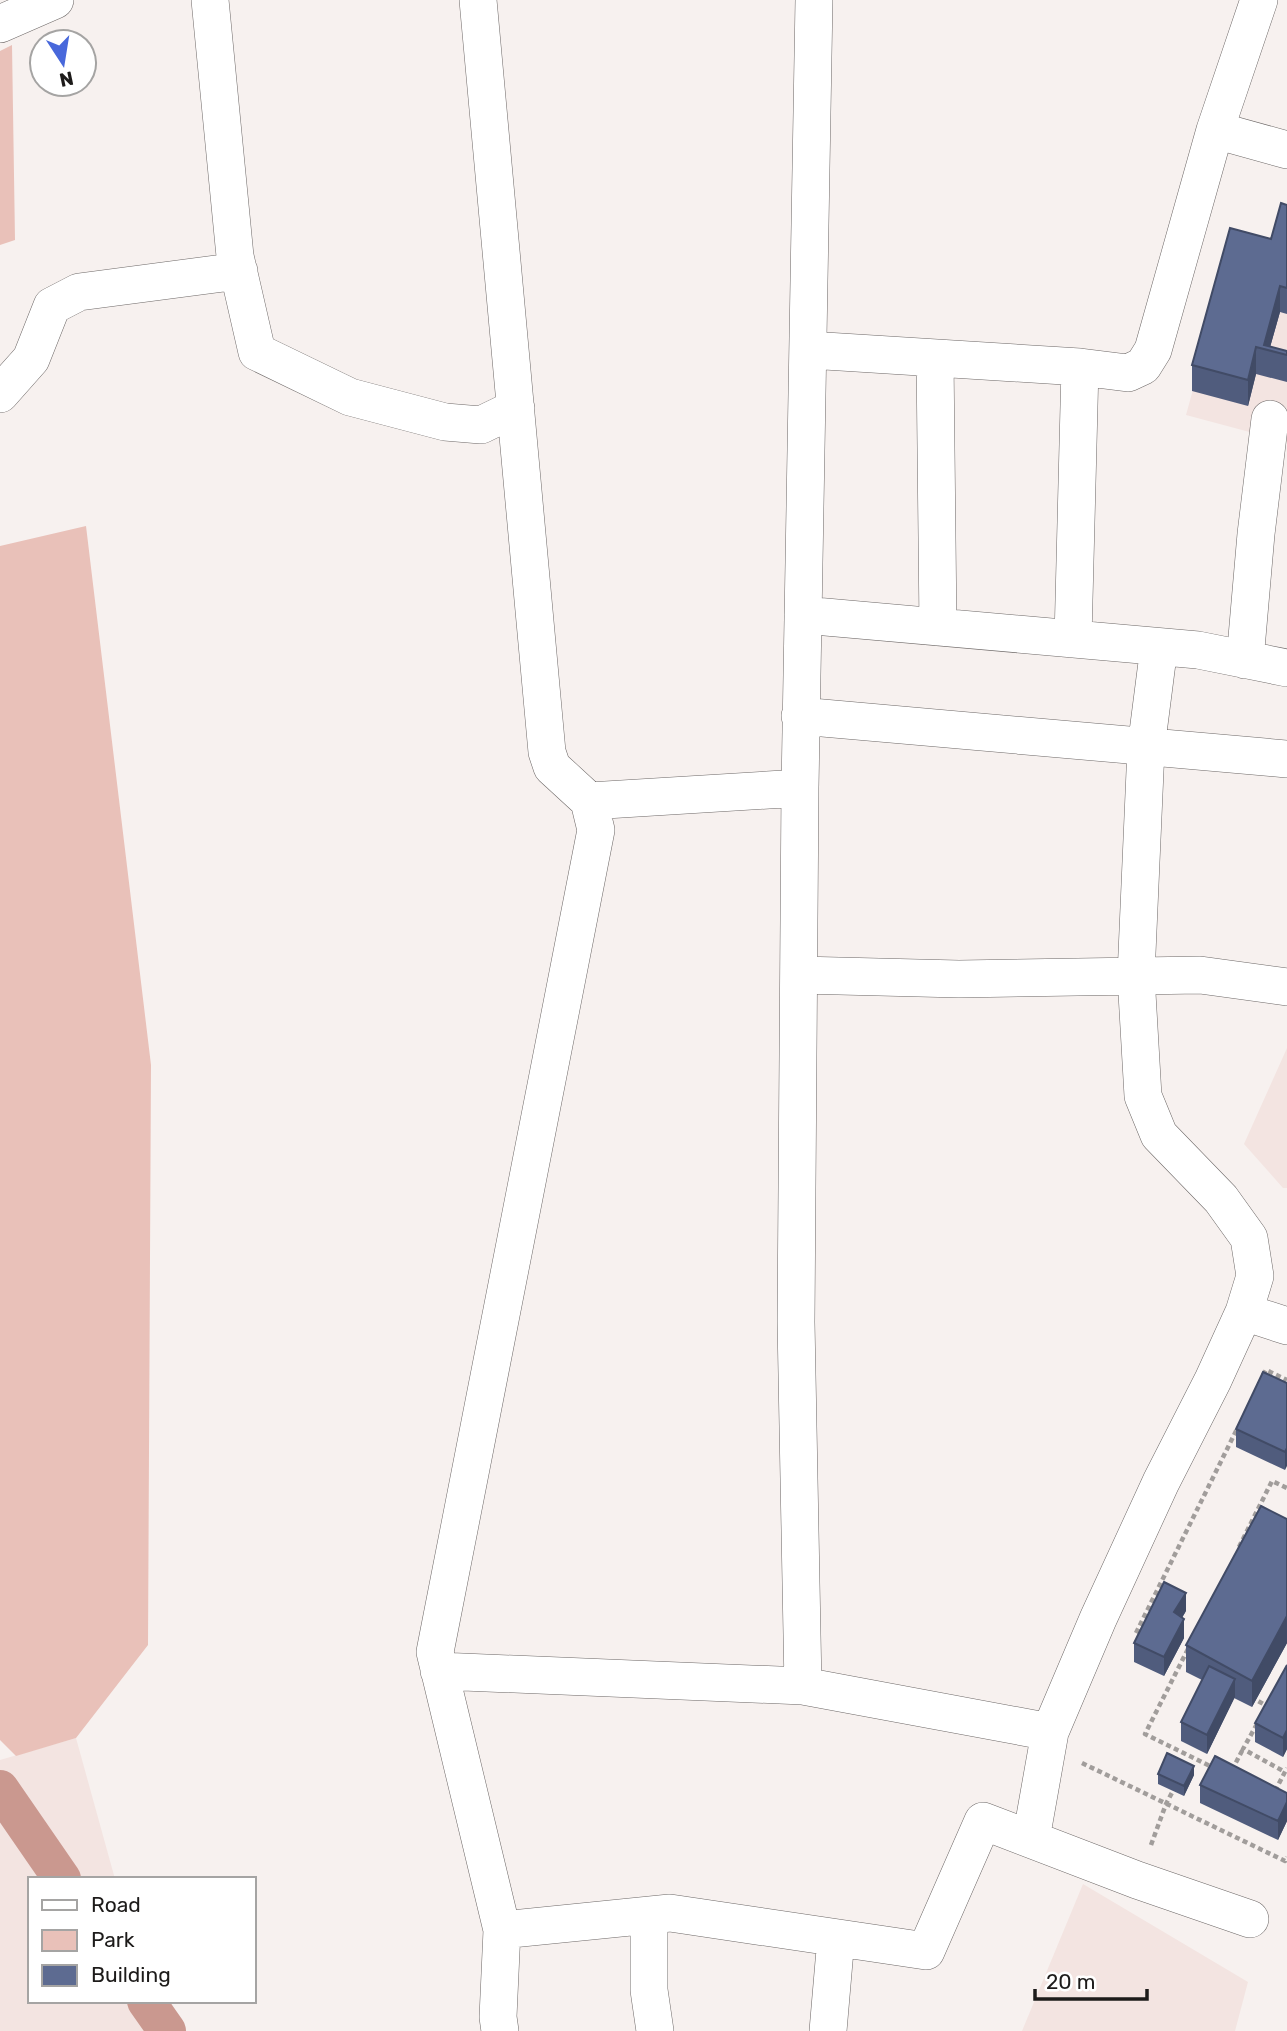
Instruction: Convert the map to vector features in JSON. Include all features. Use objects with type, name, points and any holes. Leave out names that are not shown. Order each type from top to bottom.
[{"type":"street","points":[[0,24],[55,0]]},
{"type":"street","points":[[210,0],[235,256],[257,352],[350,397],[445,422],[481,425],[516,408]]},
{"type":"street","points":[[478,0],[547,752],[552,767],[589,801],[596,830],[435,1652],[502,1930],[498,2017],[500,2031]]},
{"type":"street","points":[[803,1686],[796,1322],[800,716],[814,0]]},
{"type":"street","points":[[809,350],[1080,367],[1128,373],[1143,366],[1153,350],[1215,130],[1259,0]]},
{"type":"street","points":[[1215,130],[1287,150]]},
{"type":"street","points":[[0,394],[31,359],[52,306],[79,292],[239,271]]},
{"type":"street","points":[[936,358],[938,626]]},
{"type":"street","points":[[1073,639],[1080,367]]},
{"type":"street","points":[[1245,660],[1270,419]]},
{"type":"street","points":[[803,615],[1198,650],[1287,668]]},
{"type":"street","points":[[1031,1839],[1050,1732],[1098,1619],[1244,1312],[1255,1276],[1249,1238],[1221,1199],[1159,1135],[1143,1096],[1136,976],[1146,748],[1159,647]]},
{"type":"street","points":[[800,716],[1287,759]]},
{"type":"street","points":[[589,801],[800,788]]},
{"type":"street","points":[[799,975],[959,979],[1200,975],[1287,987]]},
{"type":"street","points":[[1244,1312],[1287,1326]]},
{"type":"street","points":[[439,1671],[803,1686],[1050,1732]]},
{"type":"street","points":[[502,1930],[670,1913],[926,1951],[983,1821],[1137,1881],[1250,1919]]},
{"type":"street","points":[[649,1915],[649,1990],[655,2031]]},
{"type":"street","points":[[828,2031],[836,1938]]},
{"type":"path","points":[[1260,1382],[1266,1370],[1287,1380]]},
{"type":"path","points":[[1136,1633],[1241,1420]]},
{"type":"path","points":[[1238,1549],[1272,1481],[1287,1488]]},
{"type":"path","points":[[1254,1517],[1265,1522]]},
{"type":"path","points":[[1188,1648],[1145,1734],[1219,1770]]},
{"type":"path","points":[[1182,1660],[1190,1665]]},
{"type":"path","points":[[1228,1775],[1267,1706],[1244,1694]]},
{"type":"path","points":[[1243,1749],[1286,1770],[1272,1797]]},
{"type":"path","points":[[1185,1768],[1191,1756]]},
{"type":"path","points":[[1074,1759],[1285,1861],[1287,1857]]},
{"type":"path","points":[[1166,1804],[1179,1779]]},
{"type":"shaded area","points":[[1287,232],[1287,442],[1186,415],[1230,255],[1271,266]]},
{"type":"shaded area","points":[[1287,1048],[1287,1188],[1283,1188],[1244,1144]]},
{"type":"shaded area","points":[[76,1738],[114,1877],[28,1877],[28,2003],[149,2003],[157,2031],[0,2031],[0,1760]]},
{"type":"shaded area","points":[[1083,1884],[1248,1982],[1235,2031],[1022,2031]]},
{"type":"green space","points":[[12,45],[15,240],[0,245],[0,51]]},
{"type":"green space","points":[[86,526],[151,1065],[148,1645],[76,1738],[16,1756],[0,1740],[0,546]]},
{"type":"building","points":[[1281,203],[1287,205],[1287,288],[1280,286],[1264,345],[1287,351],[1287,355],[1256,347],[1248,380],[1192,365],[1230,228],[1271,239]]},
{"type":"building","points":[[1263,1372],[1287,1383],[1285,1452],[1236,1429]]},
{"type":"building","points":[[1261,1506],[1287,1519],[1287,1616],[1252,1681],[1186,1645]]},
{"type":"building","points":[[1164,1582],[1186,1593],[1174,1612],[1184,1619],[1164,1657],[1134,1643]]},
{"type":"building","points":[[1287,1665],[1287,1730],[1283,1738],[1255,1723]]},
{"type":"building","points":[[1209,1666],[1235,1679],[1207,1735],[1181,1722]]},
{"type":"building","points":[[1167,1753],[1194,1766],[1184,1786],[1158,1774]]},
{"type":"building","points":[[1215,1756],[1287,1793],[1287,1802],[1278,1821],[1200,1785]]},
{"type":"waterway","points":[[0,1789],[61,1877]]},
{"type":"waterway","points":[[147,2003],[167,2031]]}]
